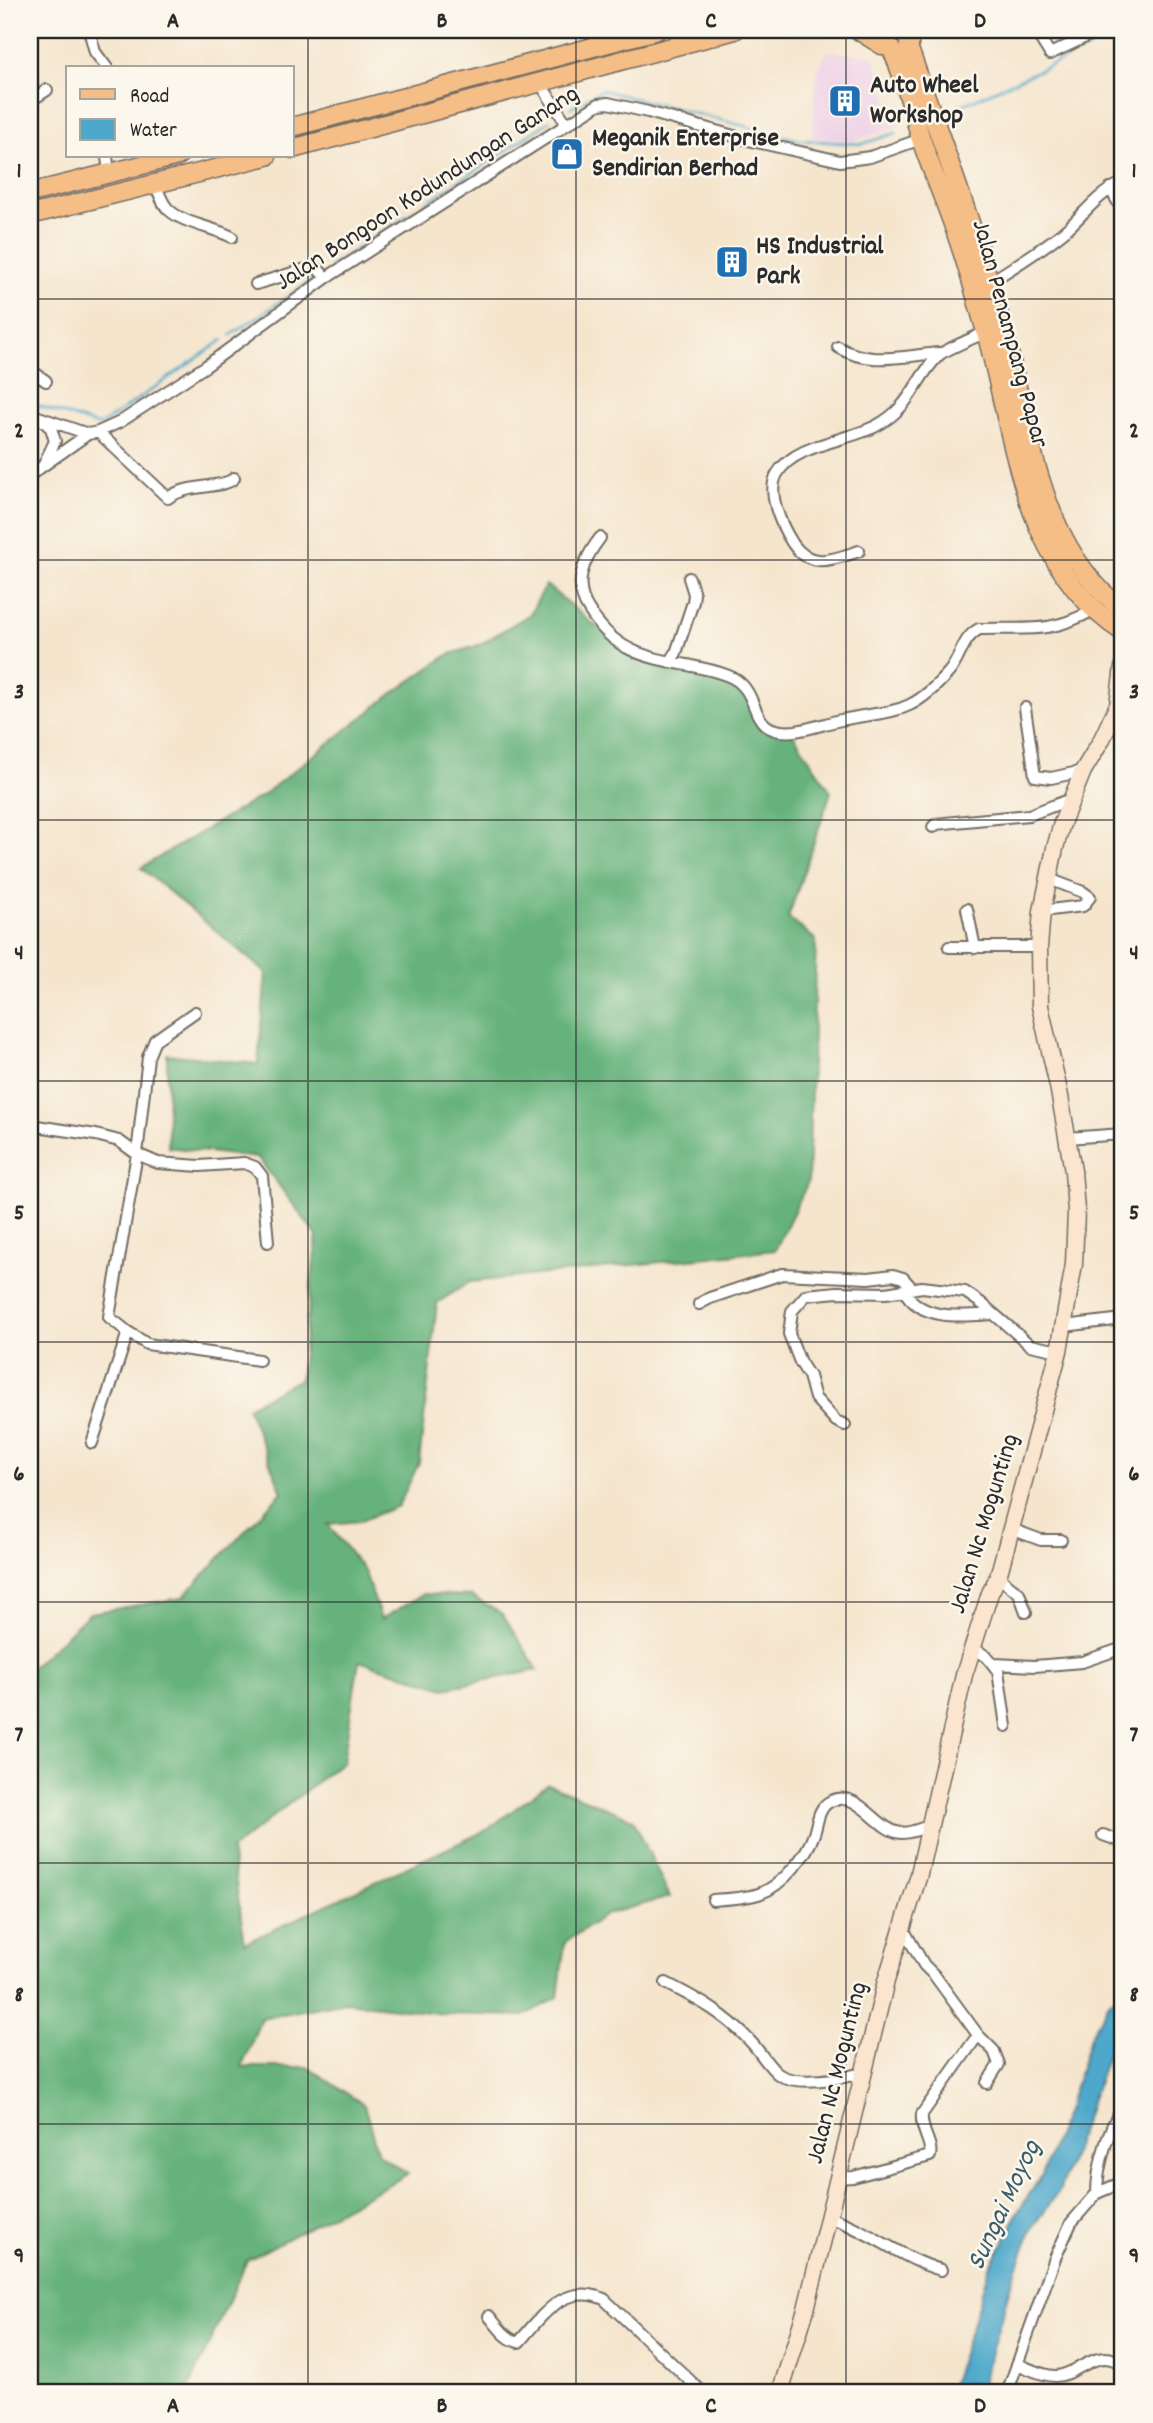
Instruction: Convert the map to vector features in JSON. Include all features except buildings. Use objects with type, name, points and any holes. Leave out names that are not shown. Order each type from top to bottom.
[{"type":"main road","points":[[294,126],[657,30]]},
{"type":"main road","points":[[294,148],[735,30]]},
{"type":"main road","points":[[858,30],[881,44],[902,82]]},
{"type":"main road","name":"Jalan Penampang Papar","points":[[877,30],[892,50],[957,236],[986,332],[1019,468],[1036,523],[1055,562],[1073,589],[1093,610],[1123,632]]},
{"type":"main road","name":"Jalan Penampang Papar","points":[[909,30],[909,49],[990,282],[1037,474],[1051,512],[1065,544],[1123,610]]},
{"type":"main road","points":[[916,30],[925,68],[923,89]]},
{"type":"main road","points":[[30,193],[108,165],[162,158]]},
{"type":"main road","points":[[30,215],[259,158]]},
{"type":"street","points":[[89,30],[95,52],[106,66]]},
{"type":"street","points":[[1035,30],[1050,54],[1100,30]]},
{"type":"street","points":[[540,83],[566,124]]},
{"type":"street","points":[[30,101],[47,90]]},
{"type":"street","name":"Jalan Bongoon Kodundungan Ganang","points":[[30,475],[93,433],[120,422],[206,366],[326,278],[590,108],[608,103],[840,161],[870,157],[921,139]]},
{"type":"street","points":[[990,282],[1042,249],[1110,188],[1123,183]]},
{"type":"street","points":[[156,185],[169,211],[232,237]]},
{"type":"street","points":[[1110,188],[1123,211]]},
{"type":"street","points":[[256,284],[313,267],[326,278]]},
{"type":"street","points":[[838,347],[860,358],[892,359],[940,353],[986,332]]},
{"type":"street","points":[[859,551],[824,562],[813,561],[797,550],[778,512],[774,482],[777,474],[802,452],[856,435],[891,416],[908,401],[940,353]]},
{"type":"street","points":[[30,362],[32,371],[46,381]]},
{"type":"street","points":[[35,416],[93,433],[168,498],[176,491],[230,482],[234,478]]},
{"type":"street","points":[[35,416],[51,428],[55,441],[44,465]]},
{"type":"street","points":[[600,538],[581,571],[580,591],[583,602],[603,631],[620,645],[646,657],[713,671],[733,678],[749,692],[758,719],[779,730],[792,731],[856,717],[896,712],[914,704],[949,672],[964,644],[979,629],[1043,629],[1071,623],[1093,610]]},
{"type":"street","points":[[670,662],[676,653],[693,601],[694,594],[689,578]]},
{"type":"street","name":"Jalan Nc Mogunting","points":[[780,2393],[792,2359],[886,1981],[918,1878],[972,1647],[998,1577],[1059,1352],[1074,1273],[1076,1211],[1067,1138],[1041,1006],[1039,947],[1042,911],[1055,848],[1071,799],[1118,705],[1123,667]]},
{"type":"street","points":[[1025,708],[1035,776],[1045,779],[1083,771]]},
{"type":"street","points":[[933,827],[936,824],[955,821],[1029,815],[1071,799]]},
{"type":"street","points":[[1042,911],[1083,906],[1090,897],[1048,879]]},
{"type":"street","points":[[967,909],[975,948]]},
{"type":"street","points":[[949,947],[1039,947]]},
{"type":"street","points":[[195,1012],[155,1040],[148,1057],[138,1154],[109,1317],[147,1343],[260,1360]]},
{"type":"street","points":[[30,1125],[119,1141],[158,1163],[200,1166],[244,1163],[255,1167],[262,1176],[268,1242]]},
{"type":"street","points":[[1067,1138],[1123,1135]]},
{"type":"street","points":[[699,1304],[782,1274],[869,1278],[893,1275],[903,1278],[914,1304],[933,1312],[966,1316],[993,1314]]},
{"type":"street","points":[[845,1425],[835,1421],[815,1398],[809,1376],[800,1362],[789,1334],[792,1311],[806,1296],[837,1292],[886,1293],[922,1287],[965,1292],[1030,1345],[1059,1352]]},
{"type":"street","points":[[1064,1326],[1123,1319]]},
{"type":"street","points":[[92,1443],[128,1332]]},
{"type":"street","points":[[1011,1529],[1041,1540],[1061,1540]]},
{"type":"street","points":[[998,1577],[1019,1593],[1026,1612]]},
{"type":"street","points":[[972,1647],[994,1664],[998,1671],[1006,1726]]},
{"type":"street","points":[[994,1664],[1035,1666],[1082,1661],[1123,1648]]},
{"type":"street","points":[[713,1900],[758,1895],[773,1887],[808,1848],[820,1812],[830,1801],[843,1799],[851,1802],[894,1831],[911,1832],[929,1826]]},
{"type":"street","points":[[1103,1835],[1123,1842]]},
{"type":"street","points":[[902,1927],[924,1965],[994,2052],[999,2064],[987,2083]]},
{"type":"street","points":[[666,1983],[712,2006],[751,2041],[779,2074],[799,2080],[831,2079],[863,2073]]},
{"type":"street","points":[[837,2178],[853,2177],[930,2156],[930,2146],[920,2124],[922,2114],[978,2035]]},
{"type":"street","points":[[1097,2193],[1097,2178],[1103,2155],[1123,2107]]},
{"type":"street","points":[[1007,2393],[1062,2240],[1078,2213],[1097,2193],[1123,2182]]},
{"type":"street","points":[[828,2217],[866,2233],[912,2260],[941,2270]]},
{"type":"street","points":[[489,2316],[507,2336],[514,2342],[519,2342],[556,2302],[580,2294],[591,2294],[604,2299],[703,2393]]},
{"type":"street","points":[[1017,2364],[1055,2376],[1063,2375],[1084,2363],[1111,2358],[1123,2366]]},
{"type":"shaded area","points":[[828,51],[874,56],[897,127],[853,141],[812,137],[817,70]]},
{"type":"green space","points":[[546,585],[626,651],[719,676],[743,689],[766,723],[789,728],[831,792],[788,918],[816,940],[808,1182],[775,1250],[470,1282],[437,1303],[419,1463],[398,1506],[360,1521],[328,1524],[365,1573],[381,1619],[424,1594],[471,1596],[502,1614],[538,1670],[445,1688],[359,1661],[343,1761],[231,1850],[245,1943],[487,1830],[548,1784],[633,1819],[670,1897],[607,1914],[565,1942],[558,1997],[524,2016],[445,2014],[346,2002],[261,2018],[242,2067],[307,2067],[364,2105],[378,2154],[408,2174],[247,2260],[187,2393],[30,2393],[30,1878],[35,1863],[30,1858],[30,1669],[90,1613],[182,1598],[282,1492],[247,1407],[300,1379],[317,1236],[258,1158],[168,1147],[167,1054],[258,1064],[266,973],[141,868],[263,795],[393,693],[448,655],[479,645],[530,614]]},
{"type":"water","points":[[1123,1991],[1123,2023],[1111,2045],[1060,2189],[1031,2231],[1010,2287],[979,2393],[948,2393],[989,2268],[1017,2213],[1042,2175],[1077,2081],[1090,2037],[1109,2003]]},
{"type":"waterway","points":[[958,107],[1123,32]]},
{"type":"waterway","points":[[570,108],[602,90],[800,140],[862,144],[896,133]]},
{"type":"waterway","points":[[330,267],[550,121]]},
{"type":"waterway","points":[[231,335],[318,276]]},
{"type":"waterway","points":[[30,403],[101,425],[223,340]]},
{"type":"place","name":"Auto Wheel Workshop","points":[[845,101]]},
{"type":"place","name":"Meganik Enterprise Sendirian Berhad","points":[[567,154]]},
{"type":"place","name":"HS Industrial Park","points":[[732,262]]},
{"type":"water label","name":"Sungai Moyog","points":[[1006,2206]]}]
